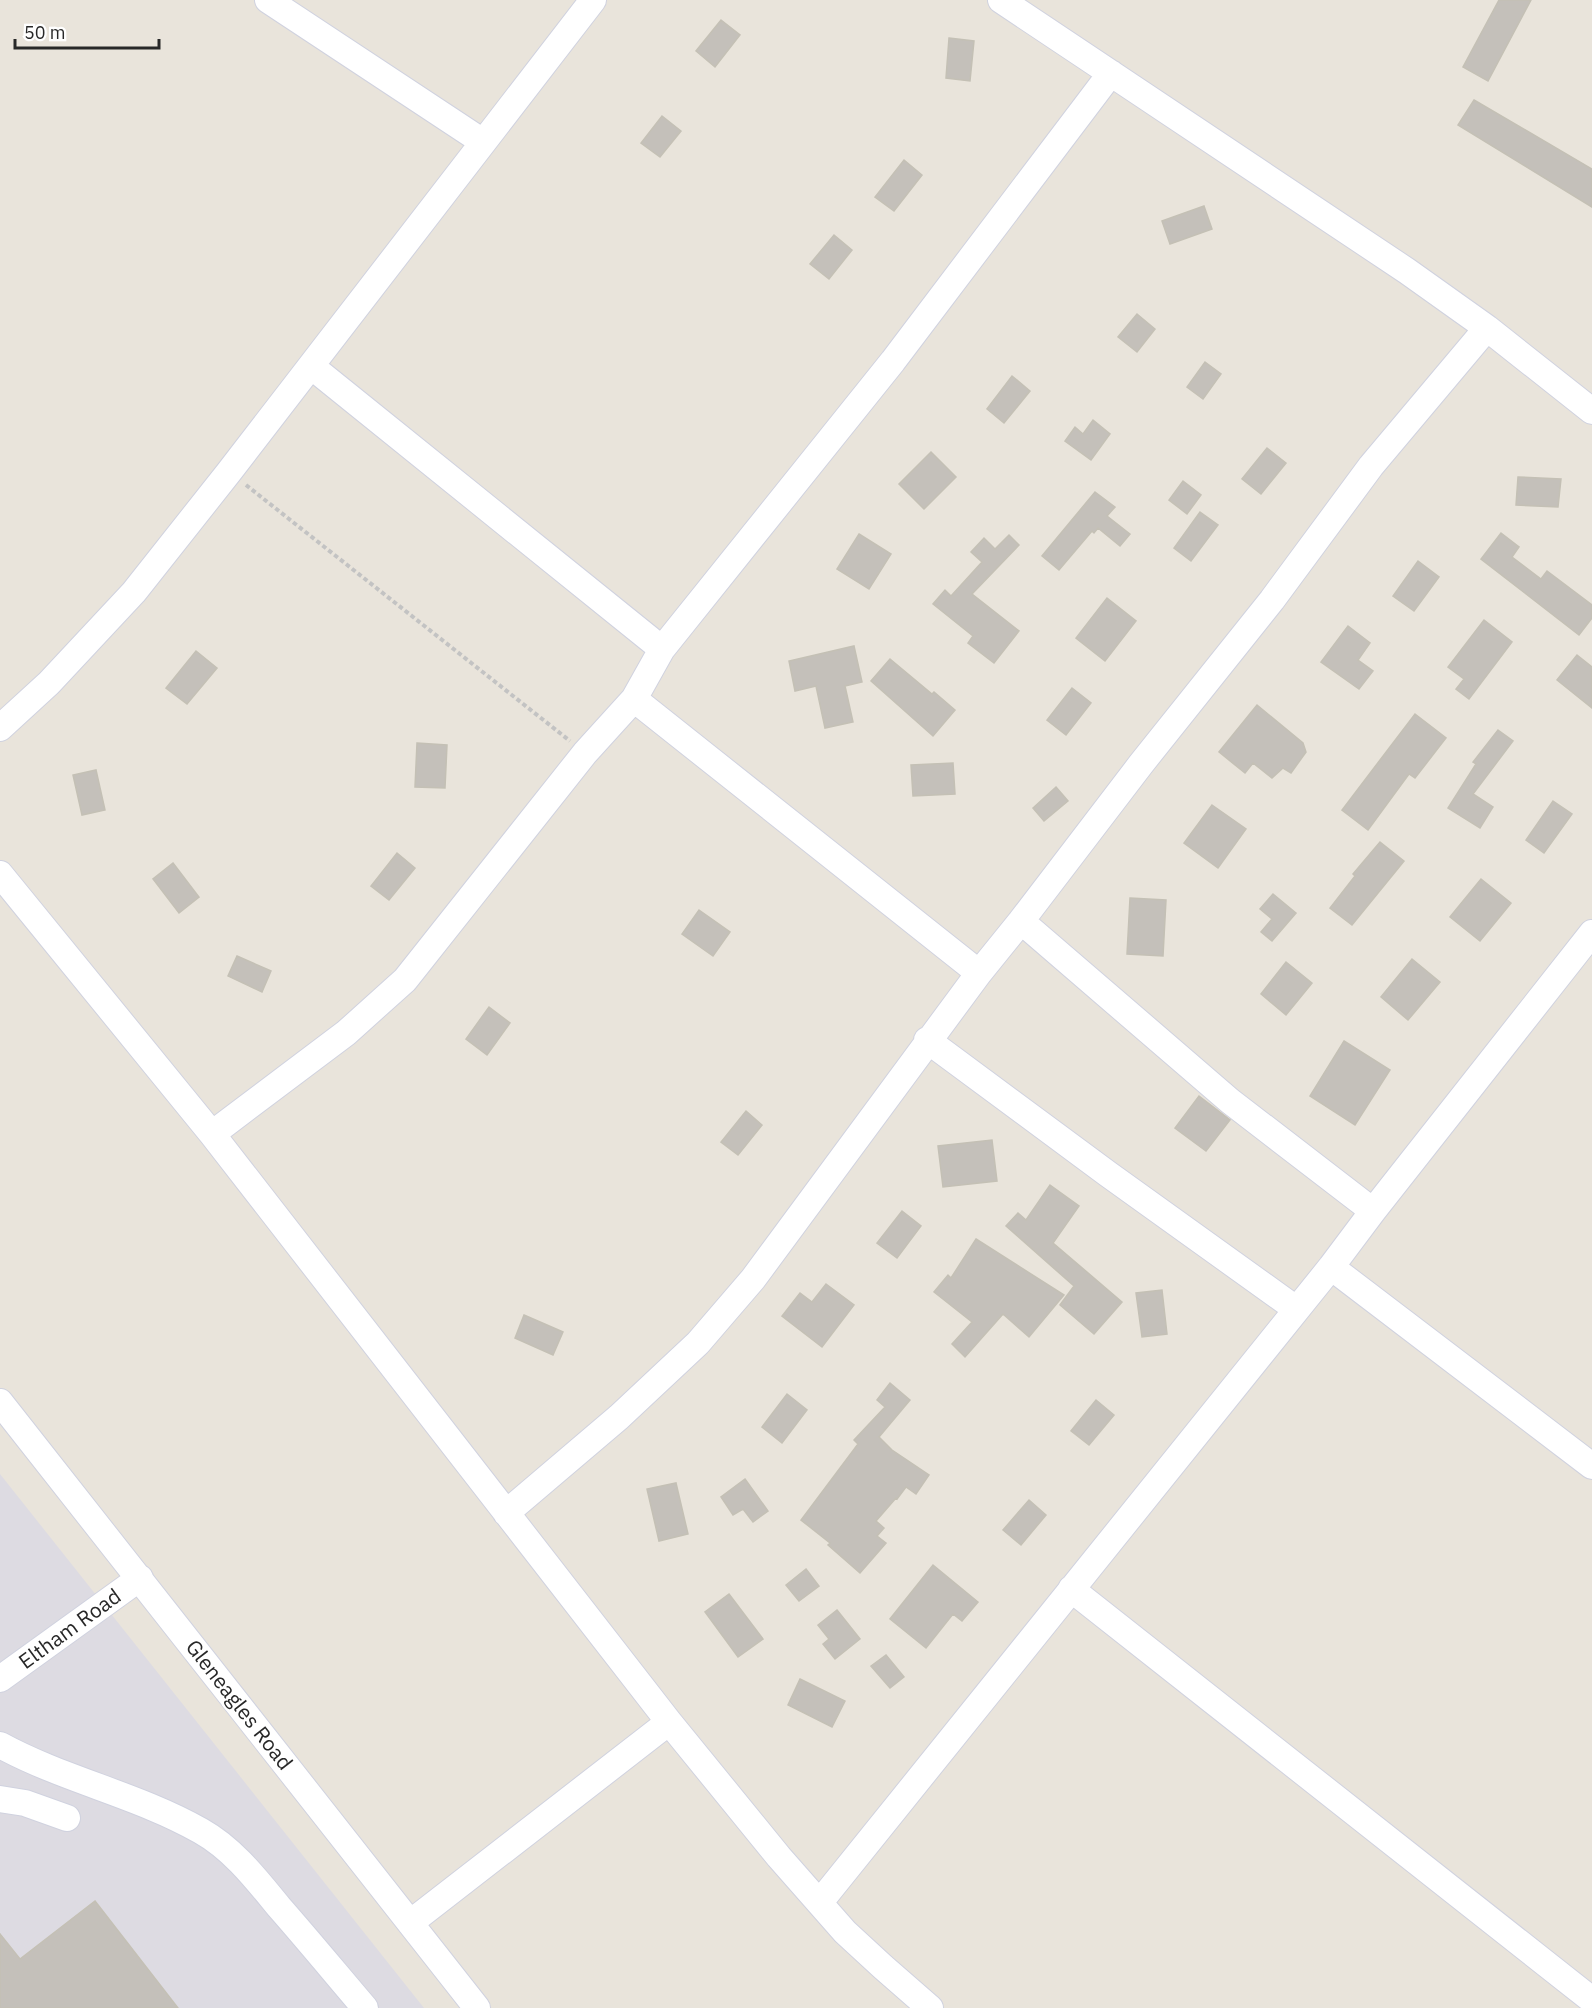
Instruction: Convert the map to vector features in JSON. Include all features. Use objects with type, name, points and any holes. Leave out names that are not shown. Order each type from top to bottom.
[{"type":"street","points":[[268,0],[483,141]]},
{"type":"street","points":[[0,728],[49,682],[110,618],[229,472],[593,0]]},
{"type":"street","points":[[1001,0],[1407,271],[1487,328],[1592,411]]},
{"type":"street","points":[[212,1134],[345,1033],[405,980],[585,753],[634,699],[662,649],[893,361],[1111,73]]},
{"type":"street","points":[[506,1513],[619,1417],[698,1344],[753,1279],[927,1040],[1272,600],[1371,466],[1487,328]]},
{"type":"street","points":[[311,366],[662,649]]},
{"type":"street","points":[[634,699],[979,973]]},
{"type":"street","points":[[0,874],[212,1134],[669,1722],[779,1857],[860,1946],[930,2008]]},
{"type":"street","points":[[1022,921],[1230,1101],[1372,1211]]},
{"type":"street","points":[[820,1902],[1331,1267],[1372,1211],[1590,938]]},
{"type":"street","points":[[927,1040],[1296,1309]]},
{"type":"street","points":[[1331,1267],[1592,1466]]},
{"type":"street","name":"Gleneagles Road","points":[[0,1402],[477,2008]]},
{"type":"street","name":"Eltham Road","points":[[0,1679],[140,1578]]},
{"type":"street","points":[[1071,1589],[1592,2000]]},
{"type":"street","points":[[410,1923],[669,1722]]},
{"type":"street","points":[[0,1745],[30,1761],[170,1815],[202,1832],[226,1849],[250,1872],[365,2008]]},
{"type":"street","points":[[0,1799],[25,1803],[67,1818]]},
{"type":"path","points":[[229,472],[585,753]]},
{"type":"shaded area","points":[[0,1474],[424,2008],[0,2008]]},
{"type":"building","points":[[1499,0],[1531,0],[1488,81],[1463,67]]},
{"type":"building","points":[[721,20],[740,35],[715,67],[696,51]]},
{"type":"building","points":[[949,38],[974,41],[970,81],[946,78]]},
{"type":"building","points":[[1474,100],[1592,169],[1592,207],[1458,125]]},
{"type":"building","points":[[662,116],[681,131],[660,157],[641,143]]},
{"type":"building","points":[[904,160],[922,175],[894,211],[875,197]]},
{"type":"building","points":[[1204,206],[1212,229],[1170,244],[1162,221]]},
{"type":"building","points":[[834,235],[852,250],[829,279],[810,264]]},
{"type":"building","points":[[1137,314],[1155,329],[1137,352],[1118,337]]},
{"type":"building","points":[[1205,362],[1221,374],[1203,399],[1187,387]]},
{"type":"building","points":[[1012,376],[1030,391],[1004,423],[987,409]]},
{"type":"building","points":[[1093,420],[1110,434],[1091,460],[1065,441],[1075,427],[1083,434]]},
{"type":"building","points":[[1267,448],[1286,463],[1261,494],[1242,479]]},
{"type":"building","points":[[931,452],[956,477],[924,509],[899,484]]},
{"type":"building","points":[[1518,477],[1561,479],[1558,507],[1516,505]]},
{"type":"building","points":[[1183,481],[1201,495],[1187,514],[1169,500]]},
{"type":"building","points":[[1095,492],[1115,507],[1107,516],[1130,534],[1120,546],[1098,528],[1094,533],[1092,531],[1059,570],[1042,556]]},
{"type":"building","points":[[1200,512],[1218,525],[1191,561],[1174,548]]},
{"type":"building","points":[[1501,533],[1519,547],[1512,557],[1541,579],[1547,571],[1592,605],[1592,618],[1579,635],[1481,559]]},
{"type":"building","points":[[859,534],[891,554],[869,589],[837,569]]},
{"type":"building","points":[[1009,535],[1019,545],[972,594],[1019,631],[994,663],[968,643],[973,636],[933,604],[945,590],[951,596],[982,562],[971,552],[984,538],[995,549]]},
{"type":"building","points":[[1418,561],[1439,577],[1414,611],[1393,596]]},
{"type":"building","points":[[1107,598],[1136,621],[1105,661],[1076,638]]},
{"type":"building","points":[[1484,620],[1512,642],[1469,699],[1456,689],[1464,679],[1448,667]]},
{"type":"building","points":[[1348,626],[1370,643],[1358,660],[1373,671],[1359,689],[1321,662]]},
{"type":"building","points":[[854,646],[862,682],[845,686],[853,722],[825,728],[816,686],[795,691],[789,661]]},
{"type":"building","points":[[196,651],[217,668],[187,704],[166,688]]},
{"type":"building","points":[[1577,655],[1592,667],[1592,708],[1557,680]]},
{"type":"building","points":[[890,659],[955,710],[933,736],[871,681]]},
{"type":"building","points":[[1072,688],[1091,703],[1066,735],[1047,720]]},
{"type":"building","points":[[1257,705],[1303,743],[1306,752],[1291,773],[1283,768],[1272,778],[1253,763],[1245,773],[1219,752]]},
{"type":"building","points":[[1415,714],[1446,738],[1415,778],[1409,774],[1368,830],[1342,810]]},
{"type":"building","points":[[1498,730],[1513,741],[1473,794],[1493,807],[1480,828],[1448,808],[1476,764],[1473,762]]},
{"type":"building","points":[[417,743],[447,745],[445,788],[415,787]]},
{"type":"building","points":[[953,763],[955,794],[913,796],[911,765]]},
{"type":"building","points":[[96,770],[105,810],[82,815],[73,775]]},
{"type":"building","points":[[1056,787],[1068,801],[1044,821],[1033,808]]},
{"type":"building","points":[[1553,801],[1572,814],[1544,853],[1526,840]]},
{"type":"building","points":[[1212,805],[1246,829],[1218,868],[1184,843]]},
{"type":"building","points":[[1380,842],[1404,861],[1352,925],[1330,908],[1355,876],[1353,874]]},
{"type":"building","points":[[397,853],[415,868],[389,900],[371,886]]},
{"type":"building","points":[[173,863],[199,897],[179,913],[153,879]]},
{"type":"building","points":[[1481,879],[1511,903],[1480,941],[1450,917]]},
{"type":"building","points":[[1273,894],[1296,913],[1272,941],[1261,932],[1272,919],[1260,909]]},
{"type":"building","points":[[1130,898],[1166,900],[1163,956],[1127,954]]},
{"type":"building","points":[[699,910],[730,932],[713,956],[682,934]]},
{"type":"building","points":[[237,956],[271,971],[262,992],[228,976]]},
{"type":"building","points":[[1412,959],[1440,982],[1408,1020],[1381,997]]},
{"type":"building","points":[[1286,962],[1312,983],[1286,1015],[1261,994]]},
{"type":"building","points":[[489,1007],[510,1023],[487,1055],[466,1039]]},
{"type":"building","points":[[1344,1041],[1390,1070],[1355,1125],[1310,1096]]},
{"type":"building","points":[[1199,1096],[1230,1120],[1206,1151],[1175,1128]]},
{"type":"building","points":[[746,1111],[762,1125],[738,1155],[721,1142]]},
{"type":"building","points":[[992,1140],[997,1181],[943,1187],[938,1146]]},
{"type":"building","points":[[1050,1185],[1079,1206],[1053,1243],[1122,1302],[1094,1334],[1060,1305],[1074,1286],[1006,1226],[1018,1213],[1026,1220]]},
{"type":"building","points":[[902,1211],[921,1226],[897,1258],[877,1243]]},
{"type":"building","points":[[976,1239],[1064,1295],[1029,1337],[1003,1314],[965,1357],[952,1344],[972,1322],[934,1292],[948,1275],[951,1278]]},
{"type":"building","points":[[826,1284],[854,1305],[822,1347],[782,1316],[800,1293],[812,1302]]},
{"type":"building","points":[[1162,1290],[1167,1334],[1142,1337],[1136,1293]]},
{"type":"building","points":[[524,1315],[563,1332],[553,1355],[515,1338]]},
{"type":"building","points":[[890,1383],[910,1400],[879,1437],[892,1450],[929,1475],[916,1494],[906,1487],[876,1521],[884,1528],[877,1536],[886,1543],[860,1573],[828,1545],[830,1543],[801,1520],[858,1444],[854,1440],[885,1407],[877,1400]]},
{"type":"building","points":[[787,1394],[807,1410],[782,1443],[762,1427]]},
{"type":"building","points":[[1096,1400],[1114,1415],[1089,1445],[1071,1431]]},
{"type":"building","points":[[745,1479],[768,1511],[753,1522],[743,1509],[733,1515],[721,1497]]},
{"type":"building","points":[[676,1483],[688,1534],[659,1541],[647,1489]]},
{"type":"building","points":[[1029,1500],[1046,1515],[1021,1545],[1003,1530]]},
{"type":"building","points":[[933,1565],[978,1602],[962,1621],[953,1614],[926,1648],[890,1619]]},
{"type":"building","points":[[806,1569],[819,1586],[799,1601],[786,1585]]},
{"type":"building","points":[[729,1594],[763,1639],[738,1657],[705,1612]]},
{"type":"building","points":[[837,1610],[860,1639],[835,1659],[823,1644],[829,1639],[818,1625]]},
{"type":"building","points":[[886,1655],[904,1677],[890,1688],[871,1666]]},
{"type":"building","points":[[800,1679],[845,1701],[832,1727],[788,1705]]},
{"type":"building","points":[[95,1901],[178,2008],[0,2008],[0,1934],[20,1959]]}]
